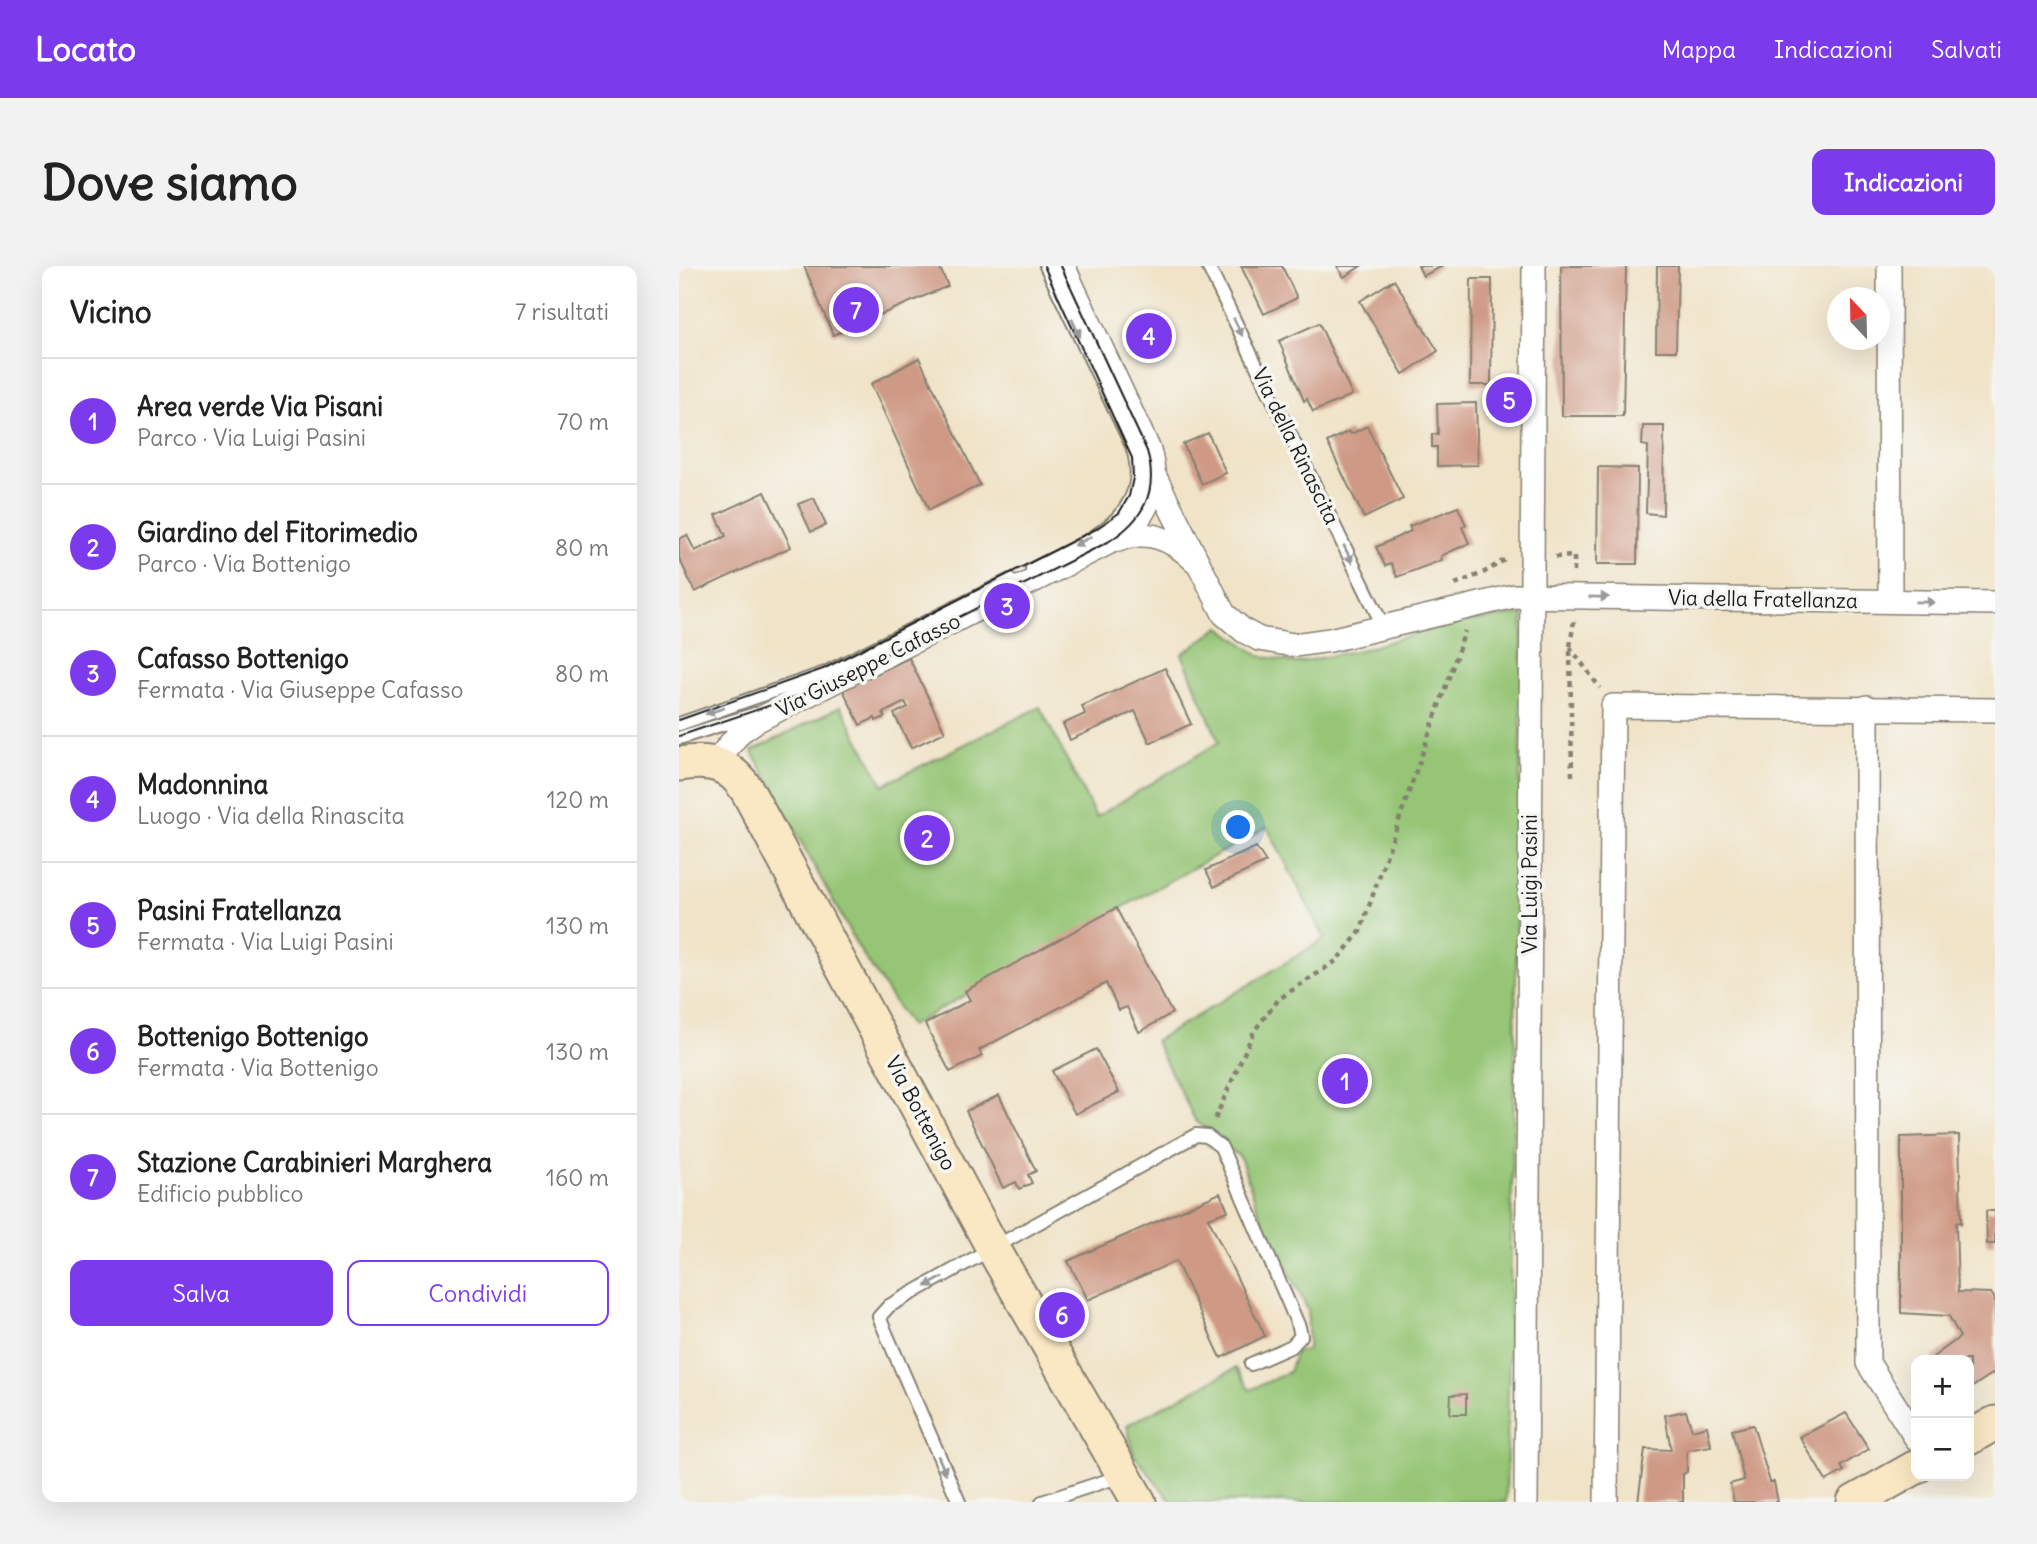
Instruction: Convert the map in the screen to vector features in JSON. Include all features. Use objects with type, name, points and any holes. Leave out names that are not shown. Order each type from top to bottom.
[{"type":"street","points":[[1063,266],[1143,435],[1154,475],[1197,563],[1224,614],[1244,631],[1259,639],[1284,644],[1312,644],[1504,597],[1531,596]]},
{"type":"street","name":"Via Luigi Pasini","points":[[1526,1502],[1534,266]]},
{"type":"street","points":[[1889,266],[1890,601]]},
{"type":"street","points":[[1108,543],[1128,530],[1143,515],[1150,498],[1154,475]]},
{"type":"street","points":[[1108,543],[1132,535],[1155,535],[1173,544],[1197,563]]},
{"type":"street","name":"Via Giuseppe Cafasso","points":[[715,763],[746,727],[1108,543]]},
{"type":"street","name":"Via della Fratellanza","points":[[1531,596],[1995,603]]},
{"type":"street","points":[[1606,1502],[1613,706],[1995,710]]},
{"type":"street","points":[[1867,708],[1868,1363],[1911,1430]]},
{"type":"street","points":[[679,764],[715,763]]},
{"type":"street","name":"Via Bottenigo","points":[[715,763],[734,773],[747,790],[994,1250],[1131,1489]]},
{"type":"street","points":[[1974,1435],[1995,1423]]},
{"type":"street","points":[[1854,1502],[1911,1470]]},
{"type":"lane","name":"Via Giuseppe Cafasso","points":[[679,724],[825,673],[1042,564],[1116,521],[1133,497],[1137,467],[1132,446],[1046,266]]},
{"type":"lane","name":"Via della Rinascita","points":[[1208,266],[1383,626]]},
{"type":"lane","points":[[679,738],[811,694]]},
{"type":"lane","points":[[959,1502],[880,1325],[879,1317],[890,1306],[1196,1135],[1207,1136],[1221,1147],[1299,1326],[1301,1336],[1292,1346],[1251,1364]]},
{"type":"lane","points":[[1042,1502],[1131,1489]]},
{"type":"path","points":[[1549,557],[1574,556],[1573,579]]},
{"type":"path","points":[[1456,587],[1455,582],[1483,573],[1506,559]]},
{"type":"path","points":[[1572,776],[1570,647],[1574,614]]},
{"type":"path","points":[[1207,1136],[1254,1031],[1279,999],[1336,961],[1360,932],[1467,627]]},
{"type":"path","points":[[1570,647],[1613,706]]},
{"type":"green space","points":[[1523,614],[1506,1502],[1172,1502],[1134,1455],[1127,1425],[1236,1368],[1250,1390],[1289,1372],[1296,1351],[1308,1350],[1308,1310],[1259,1212],[1240,1157],[1195,1120],[1155,1041],[1325,939],[1267,827],[910,1026],[858,947],[752,751],[841,706],[883,785],[1040,707],[1096,817],[1219,742],[1182,654],[1220,627],[1260,656],[1296,663],[1364,649],[1449,624]]},
{"type":"building","points":[[804,266],[939,266],[948,286],[833,335]]},
{"type":"building","points":[[1241,266],[1282,266],[1297,298],[1264,314]]},
{"type":"building","points":[[1337,266],[1361,266],[1344,277]]},
{"type":"building","points":[[1418,266],[1443,266],[1423,276]]},
{"type":"building","points":[[1561,266],[1626,266],[1623,416],[1562,416]]},
{"type":"building","points":[[1657,266],[1678,266],[1676,351],[1656,351]]},
{"type":"building","points":[[1471,279],[1492,279],[1491,385],[1470,385]]},
{"type":"building","points":[[1394,280],[1438,351],[1403,374],[1360,301]]},
{"type":"building","points":[[1319,323],[1352,395],[1313,412],[1307,399],[1304,401],[1279,341]]},
{"type":"building","points":[[919,358],[980,485],[929,510],[871,384]]},
{"type":"building","points":[[1476,403],[1478,465],[1437,466],[1437,447],[1432,447],[1432,434],[1438,434],[1437,404]]},
{"type":"building","points":[[1367,426],[1403,499],[1364,518],[1327,442]]},
{"type":"building","points":[[1643,426],[1664,426],[1663,515],[1646,513],[1648,446],[1642,445]]},
{"type":"building","points":[[1208,433],[1226,473],[1202,484],[1183,444]]},
{"type":"building","points":[[1598,467],[1638,468],[1637,564],[1597,564]]},
{"type":"building","points":[[765,492],[791,547],[695,592],[679,558],[679,539],[687,535],[695,551],[726,536],[716,515]]},
{"type":"building","points":[[814,498],[826,525],[811,532],[798,504]]},
{"type":"building","points":[[1458,507],[1466,525],[1462,527],[1469,543],[1441,556],[1442,560],[1397,577],[1391,563],[1385,566],[1376,547],[1411,531],[1409,526]]},
{"type":"building","points":[[909,658],[945,732],[911,748],[894,714],[908,707],[905,702],[883,713],[885,717],[860,725],[843,690]]},
{"type":"building","points":[[1165,668],[1191,724],[1150,743],[1135,711],[1070,740],[1063,724],[1085,714],[1082,706]]},
{"type":"building","points":[[1256,847],[1266,862],[1214,887],[1206,870]]},
{"type":"building","points":[[1116,908],[1172,1013],[1139,1032],[1127,1007],[1119,1010],[1106,983],[979,1050],[982,1056],[950,1072],[925,1024],[970,1000],[965,991]]},
{"type":"building","points":[[1096,1049],[1119,1092],[1075,1114],[1052,1071]]},
{"type":"building","points":[[999,1095],[1036,1171],[1028,1175],[1032,1183],[1019,1189],[1016,1182],[1003,1188],[966,1111]]},
{"type":"building","points":[[1959,1135],[1961,1223],[1956,1222],[1958,1292],[1991,1293],[1995,1299],[1995,1372],[1974,1386],[1974,1355],[1936,1355],[1960,1337],[1949,1316],[1901,1313],[1901,1137]]},
{"type":"building","points":[[1220,1193],[1228,1211],[1208,1218],[1265,1336],[1221,1358],[1176,1261],[1088,1300],[1068,1261]]},
{"type":"building","points":[[1986,1211],[1995,1211],[1995,1244],[1987,1244]]},
{"type":"building","points":[[1466,1394],[1466,1414],[1450,1414],[1451,1395]]},
{"type":"building","points":[[1686,1411],[1692,1430],[1707,1426],[1711,1446],[1687,1450],[1687,1472],[1683,1474],[1683,1502],[1638,1502],[1645,1449],[1671,1450],[1665,1415]]},
{"type":"building","points":[[1846,1413],[1869,1449],[1841,1466],[1844,1471],[1826,1481],[1800,1437]]},
{"type":"building","points":[[1753,1425],[1770,1482],[1774,1482],[1778,1502],[1734,1502],[1730,1484],[1744,1480],[1732,1430]]},
{"type":"tram line","points":[[679,720],[823,669],[1096,529],[1119,513],[1129,496],[1133,478],[1132,458],[1044,266]]},
{"type":"tram line","points":[[679,736],[810,692],[1108,542],[1131,524],[1145,504],[1149,492],[1151,479],[1147,451],[1061,266]]},
{"type":"place","name":"Stazione Carabinieri Marghera","points":[[856,310]]},
{"type":"place","name":"Madonnina","points":[[1149,336]]},
{"type":"place","name":"Pasini Fratellanza","points":[[1509,400]]},
{"type":"place","name":"Cafasso Bottenigo","points":[[1007,606]]},
{"type":"place","name":"Giardino del Fitorimedio","points":[[927,838]]},
{"type":"place","name":"Area verde Via Pisani","points":[[1345,1081]]},
{"type":"place","name":"Bottenigo Bottenigo","points":[[1062,1315]]}]
